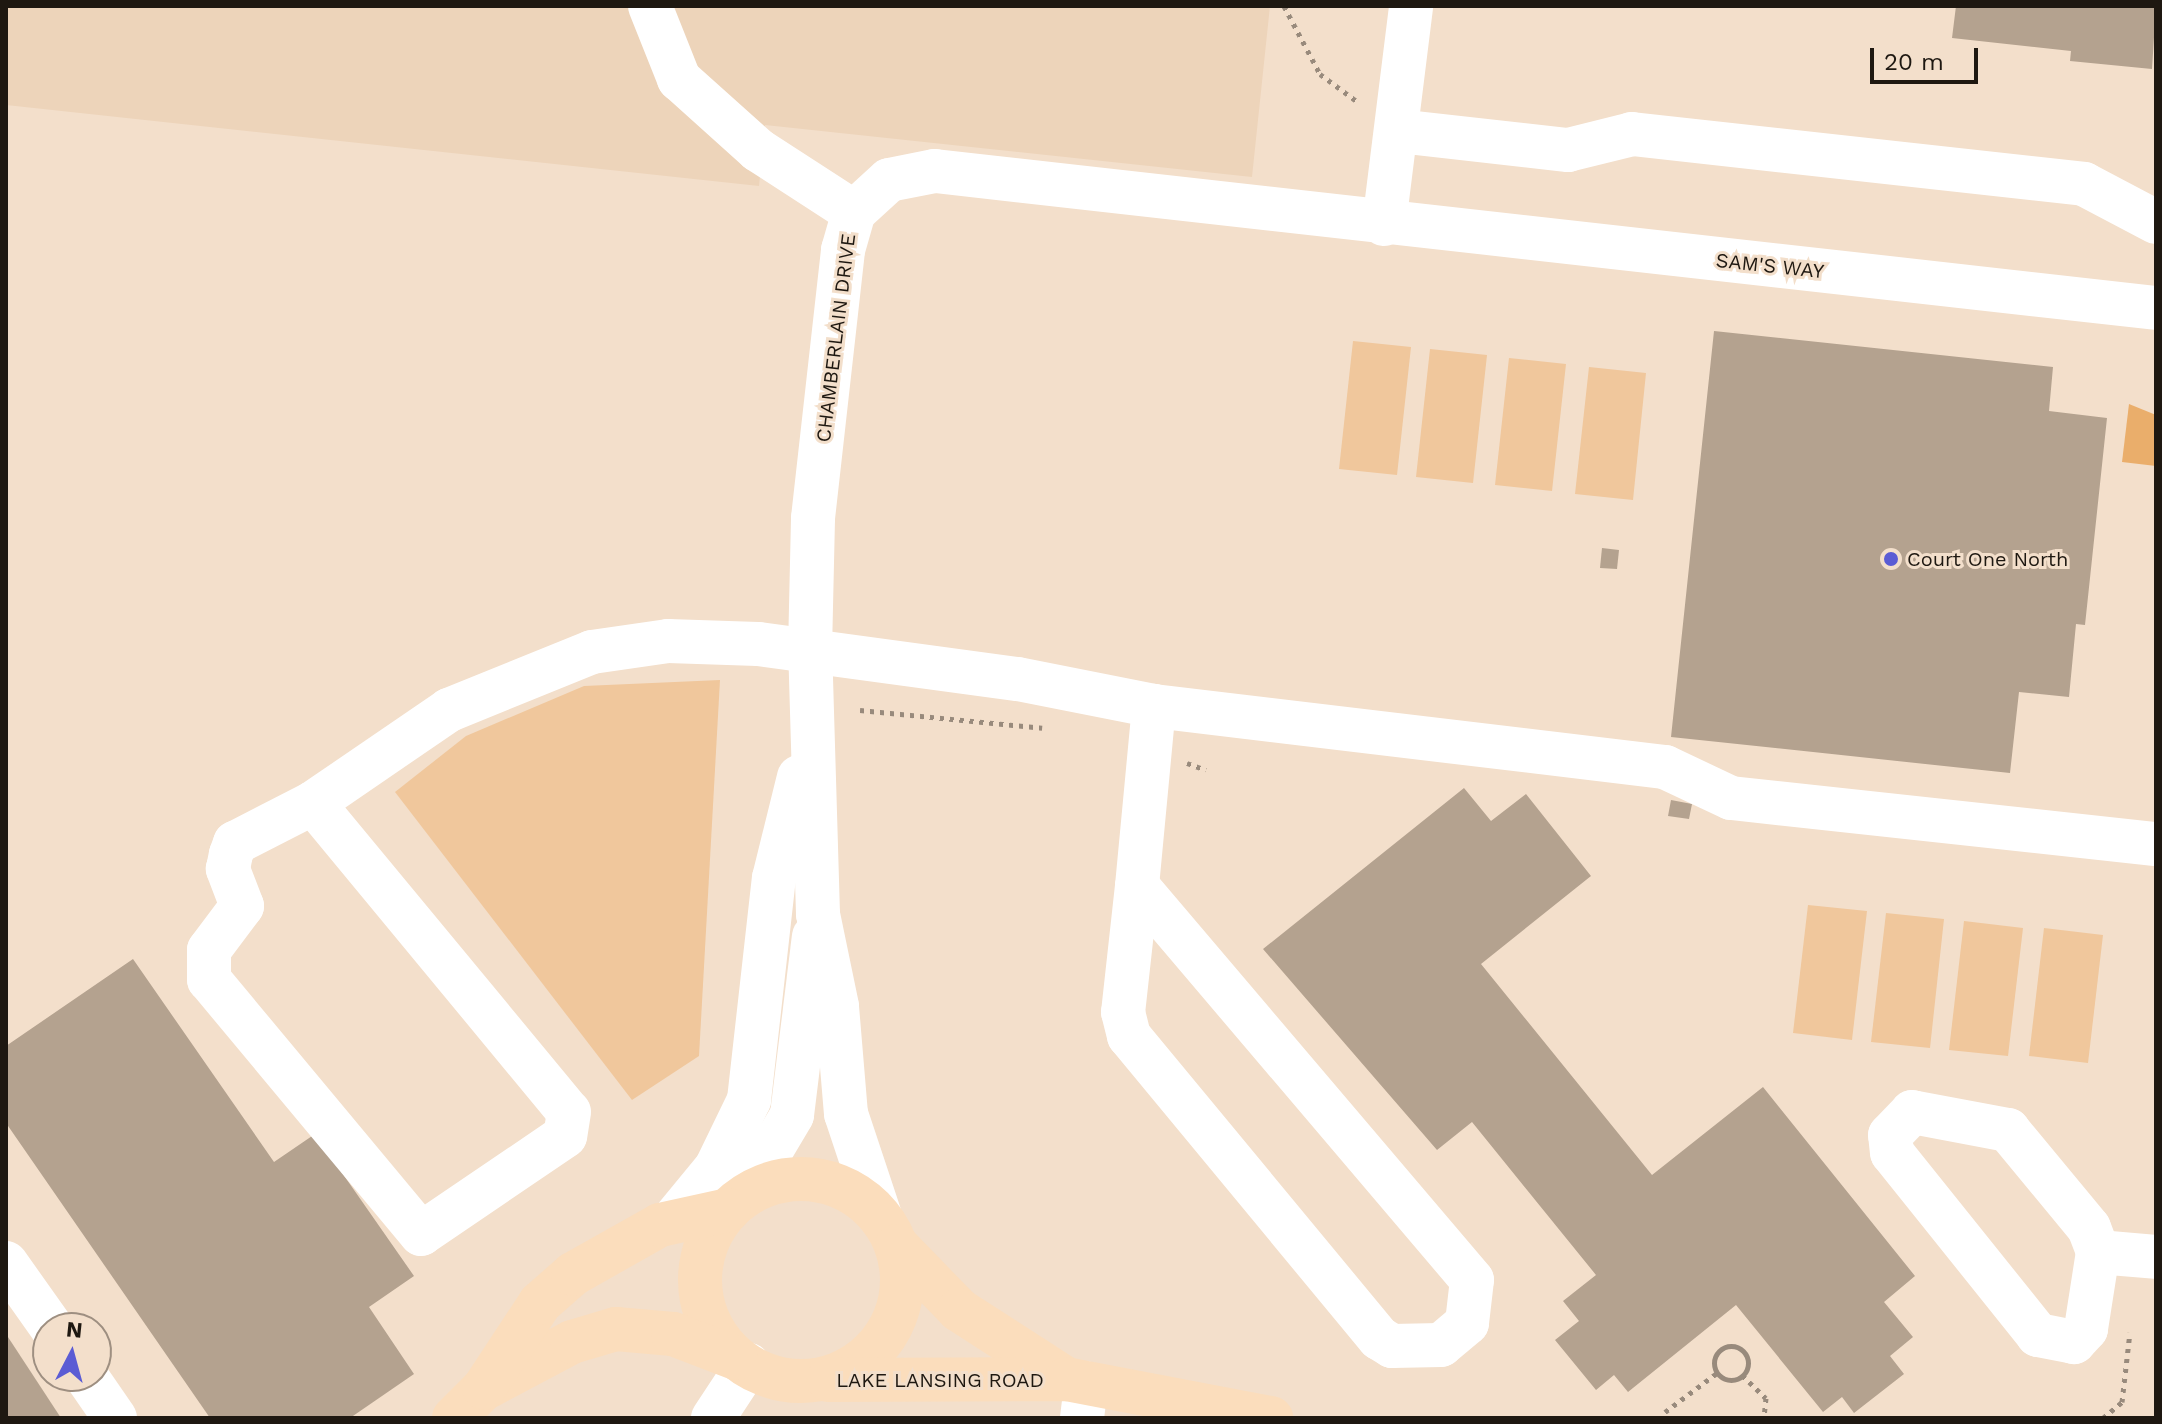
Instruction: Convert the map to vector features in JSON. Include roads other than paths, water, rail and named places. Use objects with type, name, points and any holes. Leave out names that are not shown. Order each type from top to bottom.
[{"type":"main road","points":[[810,1179],[854,1193],[889,1231],[902,1288],[888,1329],[857,1362],[814,1381],[772,1377],[742,1362],[659,1331],[616,1329],[572,1342],[469,1403],[540,1303],[598,1256],[674,1219],[736,1203],[775,1182],[810,1179]]},
{"type":"main road","points":[[736,1203],[712,1234],[702,1284],[710,1325],[742,1362]]},
{"type":"main road","name":"LAKE LANSING ROAD","points":[[889,1231],[959,1310],[1078,1393]]},
{"type":"main road","name":"LAKE LANSING ROAD","points":[[814,1381],[1078,1393],[1271,1418]]},
{"type":"street","points":[[650,6],[679,79],[758,150],[854,212]]},
{"type":"street","points":[[1384,224],[1398,131],[1411,6]]},
{"type":"street","points":[[1398,131],[1568,150],[1632,134],[2084,184],[2156,222]]},
{"type":"street","name":"CHAMBERLAIN DRIVE","points":[[889,1231],[846,1114],[837,1006],[818,914],[810,651],[813,518],[854,212],[889,180],[935,171],[1384,224]]},
{"type":"street","name":"SAM'S WAY","points":[[1384,224],[2156,308]]},
{"type":"street","points":[[313,803],[569,1112],[565,1136],[434,1232],[409,1227],[304,1086],[209,980],[209,950],[242,906],[228,869],[235,843],[313,803],[449,710],[592,652],[668,641],[810,651],[1154,706],[1665,767],[1731,798],[2156,844]]},
{"type":"street","points":[[1137,886],[1472,1280],[1467,1323],[1441,1345],[1404,1348],[1379,1338],[1129,1036],[1123,1012],[1154,706]]},
{"type":"street","points":[[674,1219],[716,1168],[749,1100],[774,878],[813,720]]},
{"type":"street","name":"CHAMBERLAIN DRIVE","points":[[736,1203],[786,1130],[797,1099],[801,1005],[818,914]]},
{"type":"street","points":[[1912,1112],[2008,1130],[2089,1228],[2098,1252],[2086,1329],[2074,1342],[2038,1335],[1892,1153],[1899,1119],[1912,1112]]},
{"type":"street","points":[[2098,1252],[2156,1257]]},
{"type":"street","points":[[6,1263],[41,1312]]},
{"type":"street","points":[[713,1418],[742,1362]]},
{"type":"street","points":[[97,1392],[115,1418]]},
{"type":"place","name":"Court One North","points":[[1891,559]]}]
